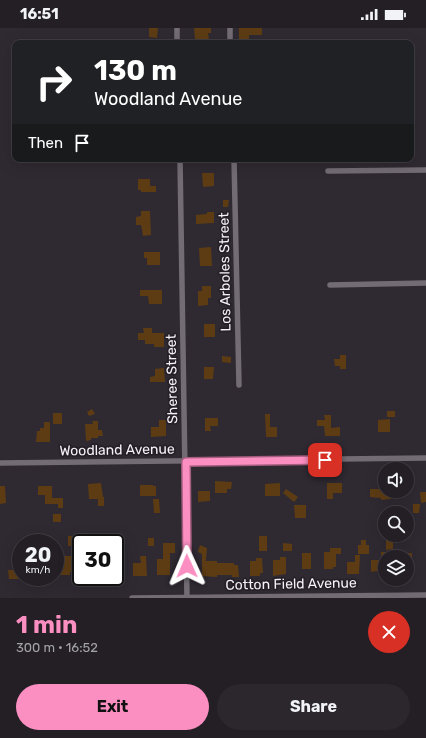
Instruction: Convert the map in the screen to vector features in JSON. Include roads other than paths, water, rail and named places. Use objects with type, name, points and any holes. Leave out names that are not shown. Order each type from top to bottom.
[{"type":"street","points":[[177,28],[178,40]]},
{"type":"street","points":[[230,28],[230,40]]},
{"type":"street","name":"Sheree Street","points":[[180,162],[187,598]]},
{"type":"street","name":"Los Arboles Street","points":[[234,162],[239,385]]},
{"type":"street","points":[[328,171],[426,170]]},
{"type":"street","points":[[330,285],[426,283]]},
{"type":"street","name":"Woodland Avenue","points":[[0,463],[426,458]]},
{"type":"street","name":"Cotton Field Avenue","points":[[132,598],[426,595]]}]
